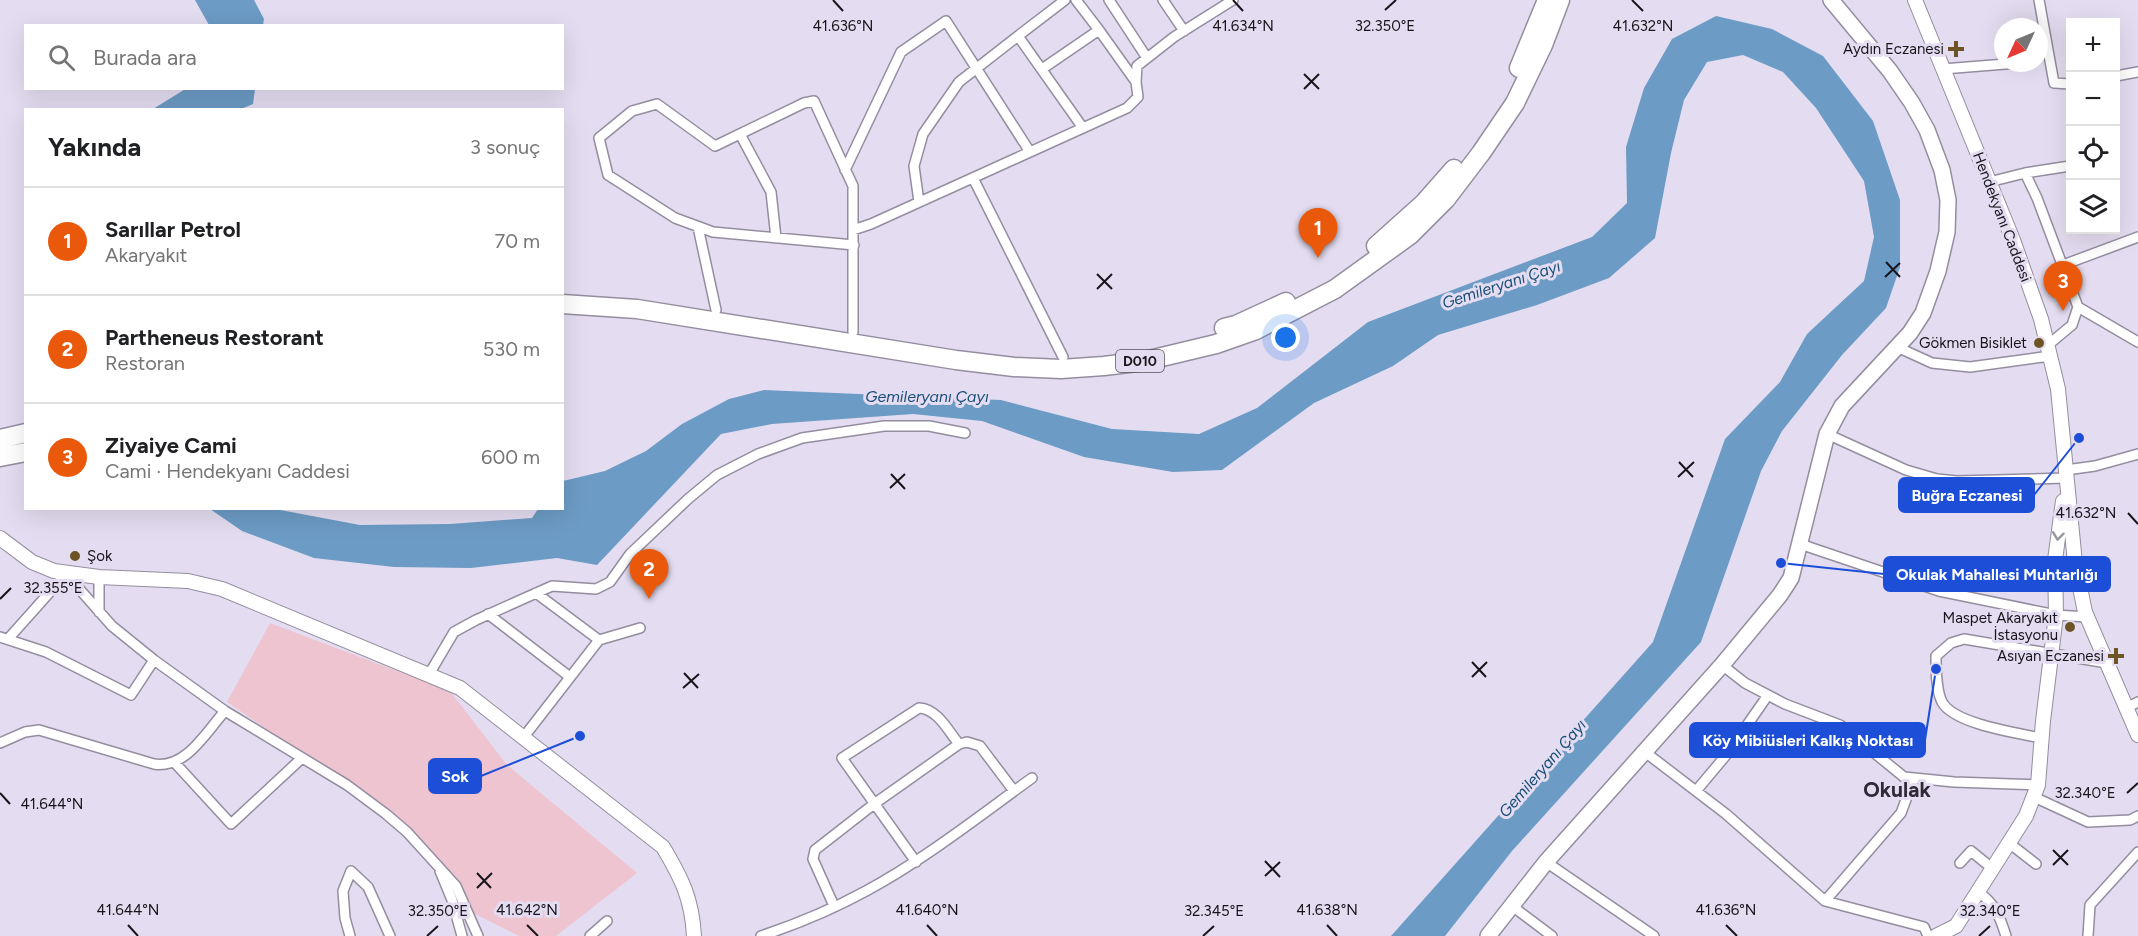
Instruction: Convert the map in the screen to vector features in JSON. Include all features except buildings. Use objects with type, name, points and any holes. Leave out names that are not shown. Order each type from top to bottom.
[{"type":"highway","name":"D010","points":[[564,292],[648,300],[977,351],[1023,356],[1064,357],[1131,351],[1177,342],[1236,325],[1302,294],[1338,273],[1384,240],[1424,203],[1473,147],[1503,102],[1547,0]]},
{"type":"highway","name":"D010","points":[[564,304],[638,309],[956,360],[1014,367],[1061,369],[1104,366],[1145,361],[1216,344],[1256,330],[1335,289],[1410,235],[1439,206],[1481,153],[1515,104],[1543,45],[1560,0]]},
{"type":"highway","points":[[0,439],[24,433]]},
{"type":"highway","points":[[0,457],[24,452]]},
{"type":"main road","points":[[1488,936],[1546,862],[1722,665],[1780,595],[1791,578],[1827,434],[1842,406],[1910,333],[1923,313],[1938,271],[1947,232],[1948,200],[1942,170],[1928,130],[1912,102],[1832,0]]},
{"type":"street","points":[[919,202],[914,166],[923,134],[959,82],[1065,0]]},
{"type":"street","points":[[1076,0],[1136,82]]},
{"type":"street","points":[[1109,0],[1147,58]]},
{"type":"street","points":[[1163,0],[1184,31]]},
{"type":"street","points":[[853,230],[872,224],[1128,108],[1138,97],[1137,66],[1221,3],[1233,0]]},
{"type":"street","name":"Hendekyanı Caddesi","points":[[1915,0],[2041,318],[2058,389],[2066,474]]},
{"type":"street","points":[[2039,0],[2054,83],[2066,84]]},
{"type":"street","points":[[845,170],[901,52],[946,21],[1030,152]]},
{"type":"street","points":[[1042,69],[1099,30]]},
{"type":"street","points":[[1018,36],[1083,128]]},
{"type":"street","points":[[1943,69],[1994,65]]},
{"type":"street","points":[[2120,75],[2138,72]]},
{"type":"street","points":[[853,332],[854,245],[853,186],[814,101],[804,103],[715,146],[657,104],[632,111],[599,138],[608,175],[675,218],[713,232],[854,245]]},
{"type":"street","points":[[740,134],[771,192],[776,238]]},
{"type":"street","points":[[1989,182],[2066,166]]},
{"type":"street","points":[[1897,347],[1932,363],[1970,367],[2049,350],[2072,325],[2078,307],[2025,173]]},
{"type":"street","points":[[973,178],[1064,357]]},
{"type":"street","points":[[698,227],[716,310]]},
{"type":"street","points":[[2063,265],[2138,237]]},
{"type":"street","points":[[2078,307],[2138,342]]},
{"type":"street","points":[[428,676],[454,632],[488,614],[552,586],[596,590],[610,582],[630,554],[688,499],[717,475],[758,454],[802,438],[884,426],[928,426],[965,433]]},
{"type":"street","points":[[1827,434],[1906,470],[1937,479],[1957,481],[2066,474],[2138,454]]},
{"type":"street","points":[[1946,934],[1956,926],[1993,869],[2026,816],[2036,791],[2056,615],[2055,560],[2066,474]]},
{"type":"street","points":[[2066,474],[2075,563],[2087,617],[2107,663],[2132,705],[2138,735]]},
{"type":"street","points":[[0,538],[32,562],[54,572],[99,577],[170,579],[222,589],[460,688],[663,847],[682,879],[693,914],[694,936]]},
{"type":"street","points":[[1800,544],[1939,591],[2056,615],[2087,617]]},
{"type":"street","points":[[66,574],[126,639],[225,711],[347,785],[386,814],[437,863],[456,886],[478,936]]},
{"type":"street","points":[[66,574],[4,638],[46,652],[131,695],[154,660]]},
{"type":"street","points":[[99,577],[99,612]]},
{"type":"street","points":[[536,593],[599,640]]},
{"type":"street","points":[[488,614],[570,677]]},
{"type":"street","points":[[523,738],[599,640],[640,628]]},
{"type":"street","points":[[2041,738],[1994,728],[1957,716],[1947,709],[1941,700],[1936,656],[1951,643],[1964,639],[2107,663]]},
{"type":"street","points":[[1722,665],[1745,683],[1785,704],[1840,725],[1904,777],[2036,791],[2088,822],[2130,820],[2138,816]]},
{"type":"street","points":[[1696,791],[1727,754],[1768,695]]},
{"type":"street","points":[[915,862],[842,758],[919,708],[935,713],[959,744]]},
{"type":"street","points":[[0,743],[25,732],[39,730],[154,764],[175,763],[185,756],[225,711]]},
{"type":"street","points":[[834,906],[813,859],[813,854],[874,804],[959,744],[972,742],[980,746],[1014,791]]},
{"type":"street","points":[[1645,752],[1726,814],[1825,900],[1924,927],[1928,936]]},
{"type":"street","points":[[175,763],[231,824],[302,758]]},
{"type":"street","points":[[763,936],[799,923],[865,892],[915,862],[1032,778]]},
{"type":"street","points":[[1825,900],[1901,813],[1914,778]]},
{"type":"street","points":[[2009,843],[2036,864]]},
{"type":"street","points":[[1960,863],[1971,851],[1993,869]]},
{"type":"street","points":[[2088,936],[2090,905],[2138,852]]},
{"type":"street","points":[[1546,862],[1654,936]]},
{"type":"street","points":[[437,863],[452,900],[462,936]]},
{"type":"street","points":[[350,936],[345,918],[343,891],[351,871],[368,887],[390,936]]},
{"type":"street","points":[[1978,892],[1987,898],[1998,911],[2006,936]]},
{"type":"street","points":[[1512,906],[1552,936]]},
{"type":"street","points":[[590,936],[607,921]]},
{"type":"shaded area","points":[[270,623],[450,691],[507,765],[637,873],[556,936],[519,936],[471,912],[457,882],[328,771],[227,702]]},
{"type":"water","points":[[195,0],[254,0],[264,19],[263,24],[208,24]]},
{"type":"water","name":"Gemileryanı Çayı","points":[[1716,16],[1772,29],[1823,56],[1873,121],[1900,200],[1900,267],[1886,308],[1842,355],[1782,431],[1761,471],[1701,642],[1512,851],[1445,936],[1391,936],[1653,642],[1725,439],[1780,382],[1807,334],[1864,281],[1874,237],[1864,181],[1816,108],[1783,72],[1743,55],[1707,62],[1684,100],[1671,153],[1655,238],[1609,278],[1537,305],[1438,335],[1393,366],[1314,403],[1222,470],[1173,472],[1084,457],[982,421],[913,414],[772,424],[721,434],[597,565],[557,558],[471,568],[394,567],[314,558],[242,531],[211,510],[280,510],[360,525],[450,524],[532,518],[537,510],[564,510],[564,481],[605,471],[646,451],[682,424],[729,399],[764,390],[1001,400],[1112,429],[1199,434],[1257,408],[1368,322],[1592,237],[1627,203],[1626,147],[1644,88],[1672,39]]},
{"type":"water","points":[[184,90],[255,90],[253,104],[243,108],[155,108]]},
{"type":"place","name":"Aydın Eczanesi","points":[[1956,49]]},
{"type":"place","name":"Sarıllar Petrol","points":[[1318,258]]},
{"type":"place","name":"Ziyaiye Cami","points":[[2063,311]]},
{"type":"place","name":"Gökmen Bisiklet","points":[[2039,343]]},
{"type":"place","name":"Buğra Eczanesi","points":[[2079,438]]},
{"type":"place","name":"Şok","points":[[75,556]]},
{"type":"place","name":"Okulak Mahallesi Muhtarlığı","points":[[1781,563]]},
{"type":"place","name":"Partheneus Restorant","points":[[649,599]]},
{"type":"place","name":"Maspet Akaryakıt İstasyonu","points":[[2070,627]]},
{"type":"place","name":"Asıyan Eczanesi","points":[[2116,656]]},
{"type":"place","name":"Köy Mibiüsleri Kalkış Noktası","points":[[1936,669]]},
{"type":"place","name":"Sok","points":[[580,736]]},
{"type":"district","name":"Okulak","points":[[1897,790]]}]
